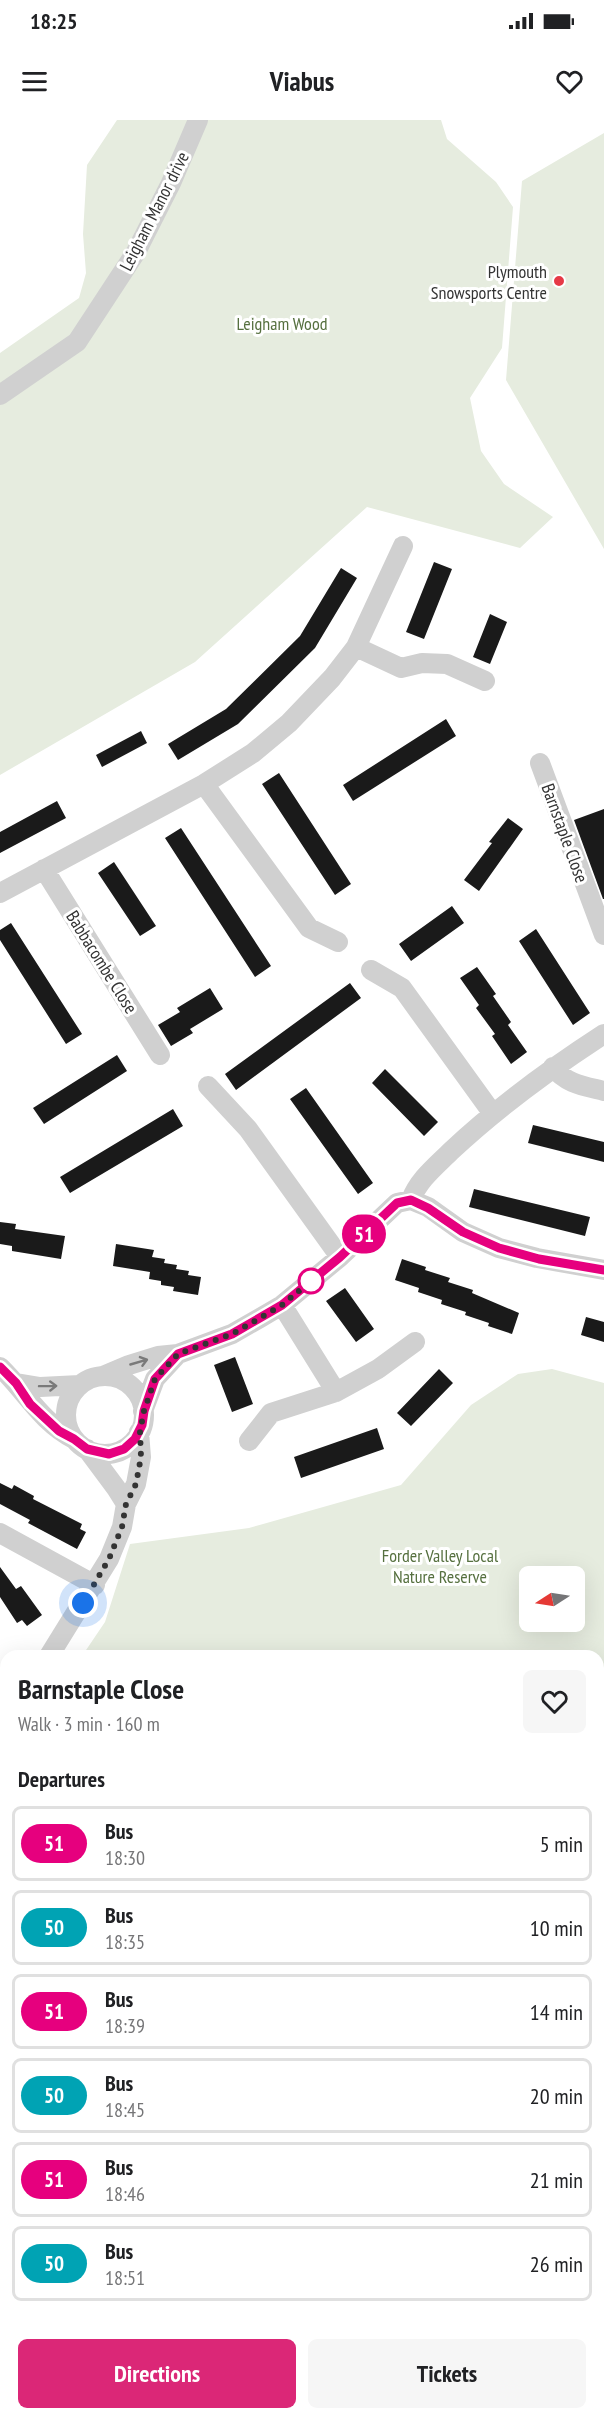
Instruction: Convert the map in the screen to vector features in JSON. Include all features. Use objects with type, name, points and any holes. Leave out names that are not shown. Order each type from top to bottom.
[{"type":"street","name":"Leigham Manor drive","points":[[0,395],[76,342],[136,252],[171,183],[198,120]]},
{"type":"street","points":[[0,892],[204,784],[254,753],[289,723],[332,678],[356,647],[379,601],[402,546]]},
{"type":"street","points":[[356,647],[401,668],[422,663],[447,664],[485,681]]},
{"type":"street","name":"Barnstaple Close","points":[[540,763],[604,935]]},
{"type":"street","points":[[204,784],[309,928],[338,942]]},
{"type":"street","name":"Babbacombe Close","points":[[44,869],[160,1055]]},
{"type":"street","points":[[371,970],[402,988],[493,1114]]},
{"type":"street","points":[[411,1200],[426,1175],[493,1114],[553,1067],[604,1034]]},
{"type":"street","points":[[553,1067],[560,1077],[604,1091]]},
{"type":"street","points":[[208,1086],[248,1129],[340,1257]]},
{"type":"street","points":[[126,1504],[67,1424],[67,1407],[74,1391],[86,1380],[158,1356],[178,1354],[232,1334],[282,1305],[340,1257],[397,1203],[411,1200],[428,1208],[463,1232],[499,1248],[539,1259],[604,1270]]},
{"type":"street","points":[[282,1305],[336,1392]]},
{"type":"street","points":[[249,1441],[271,1413],[336,1392],[378,1368],[415,1342]]},
{"type":"street","points":[[53,1650],[109,1559],[122,1527],[126,1504],[136,1484],[141,1457],[140,1432],[144,1411],[155,1379],[178,1354]]},
{"type":"street","points":[[0,1367],[49,1423],[80,1444],[101,1454],[117,1452],[130,1444],[140,1432]]},
{"type":"street","points":[[103,1376],[127,1383],[138,1395],[144,1411]]},
{"type":"street","points":[[16,1383],[40,1387],[80,1385]]},
{"type":"street","points":[[0,1533],[95,1585]]},
{"type":"green space","name":"Leigham Wood","points":[[117,120],[441,120],[447,139],[496,182],[513,207],[502,348],[470,398],[481,451],[504,484],[553,517],[520,548],[367,507],[195,662],[0,775],[0,353],[79,298],[86,273],[83,234],[87,165]]},
{"type":"green space","name":"Plymouth Snowsports Centre","points":[[604,133],[604,549],[506,380],[522,181]]},
{"type":"green space","name":"Forder Valley Local Nature Reserve","points":[[552,1369],[604,1383],[604,1650],[86,1650],[105,1622],[130,1544],[249,1528],[401,1485],[471,1405],[518,1374]]},
{"type":"building","points":[[434,562],[452,569],[424,639],[406,632]]},
{"type":"building","points":[[341,568],[357,578],[315,648],[238,724],[178,760],[168,744],[226,709],[300,636]]},
{"type":"building","points":[[490,614],[507,622],[490,664],[473,657]]},
{"type":"building","points":[[446,719],[456,736],[353,801],[343,785]]},
{"type":"building","points":[[141,731],[147,743],[102,767],[96,755]]},
{"type":"building","points":[[279,773],[351,884],[335,895],[262,784]]},
{"type":"building","points":[[57,801],[66,818],[0,853],[0,832]]},
{"type":"building","points":[[604,809],[604,899],[603,899],[574,820]]},
{"type":"building","points":[[508,818],[523,829],[479,891],[464,880]]},
{"type":"building","points":[[181,828],[271,966],[255,977],[165,838]]},
{"type":"building","points":[[114,862],[156,926],[140,936],[98,873]]},
{"type":"building","points":[[452,906],[464,923],[411,961],[399,944]]},
{"type":"building","points":[[11,923],[82,1034],[66,1044],[0,940],[0,930]]},
{"type":"building","points":[[536,929],[590,1013],[573,1025],[519,941]]},
{"type":"building","points":[[477,967],[496,994],[493,996],[511,1022],[508,1025],[527,1052],[511,1064],[492,1036],[495,1034],[476,1008],[479,1005],[460,978]]},
{"type":"building","points":[[350,983],[361,998],[236,1090],[225,1074]]},
{"type":"building","points":[[210,988],[223,1009],[190,1029],[193,1033],[171,1046],[158,1025],[180,1012],[177,1008]]},
{"type":"building","points":[[117,1055],[127,1071],[44,1124],[33,1108]]},
{"type":"building","points":[[385,1069],[438,1122],[424,1136],[372,1083]]},
{"type":"building","points":[[306,1088],[373,1183],[358,1194],[290,1099]]},
{"type":"building","points":[[173,1109],[183,1126],[70,1193],[60,1177]]},
{"type":"building","points":[[533,1125],[604,1142],[604,1162],[528,1143]]},
{"type":"building","points":[[474,1189],[590,1217],[585,1236],[469,1207]]},
{"type":"building","points":[[0,1222],[16,1224],[15,1229],[65,1236],[61,1259],[12,1251],[12,1246],[0,1244]]},
{"type":"building","points":[[116,1244],[154,1250],[152,1257],[165,1259],[164,1263],[177,1265],[176,1269],[189,1271],[188,1275],[201,1277],[198,1295],[173,1291],[174,1287],[161,1285],[161,1281],[149,1279],[150,1272],[113,1266]]},
{"type":"building","points":[[402,1259],[450,1278],[448,1282],[473,1290],[472,1293],[519,1313],[512,1334],[465,1315],[466,1312],[441,1304],[442,1300],[418,1292],[419,1288],[395,1280]]},
{"type":"building","points":[[345,1288],[374,1329],[356,1342],[326,1301]]},
{"type":"building","points":[[586,1317],[604,1322],[604,1342],[581,1335]]},
{"type":"building","points":[[235,1357],[253,1404],[232,1412],[214,1365]]},
{"type":"building","points":[[439,1369],[453,1383],[411,1426],[397,1413]]},
{"type":"building","points":[[377,1428],[384,1449],[301,1478],[294,1457]]},
{"type":"building","points":[[0,1483],[12,1489],[14,1485],[34,1496],[33,1499],[82,1524],[80,1529],[86,1532],[77,1549],[28,1523],[30,1520],[0,1504]]},
{"type":"building","points":[[0,1567],[16,1589],[21,1586],[42,1615],[27,1626],[22,1620],[17,1623],[0,1597]]},
{"type":"bus line","name":"51","points":[[0,1367],[16,1383],[30,1404],[59,1431],[87,1449],[109,1454],[124,1449],[140,1432],[144,1411],[155,1379],[178,1354],[232,1334],[282,1305],[340,1257],[397,1203],[411,1200],[428,1208],[463,1232],[499,1248],[539,1259],[604,1270]]},
{"type":"place","name":"Plymouth Snowsports Centre","points":[[559,281]]},
{"type":"route","points":[[83,1603],[109,1559],[122,1527],[126,1504],[136,1484],[141,1457],[140,1432],[144,1411],[155,1379],[178,1354],[232,1334],[282,1305],[311,1281]]}]
